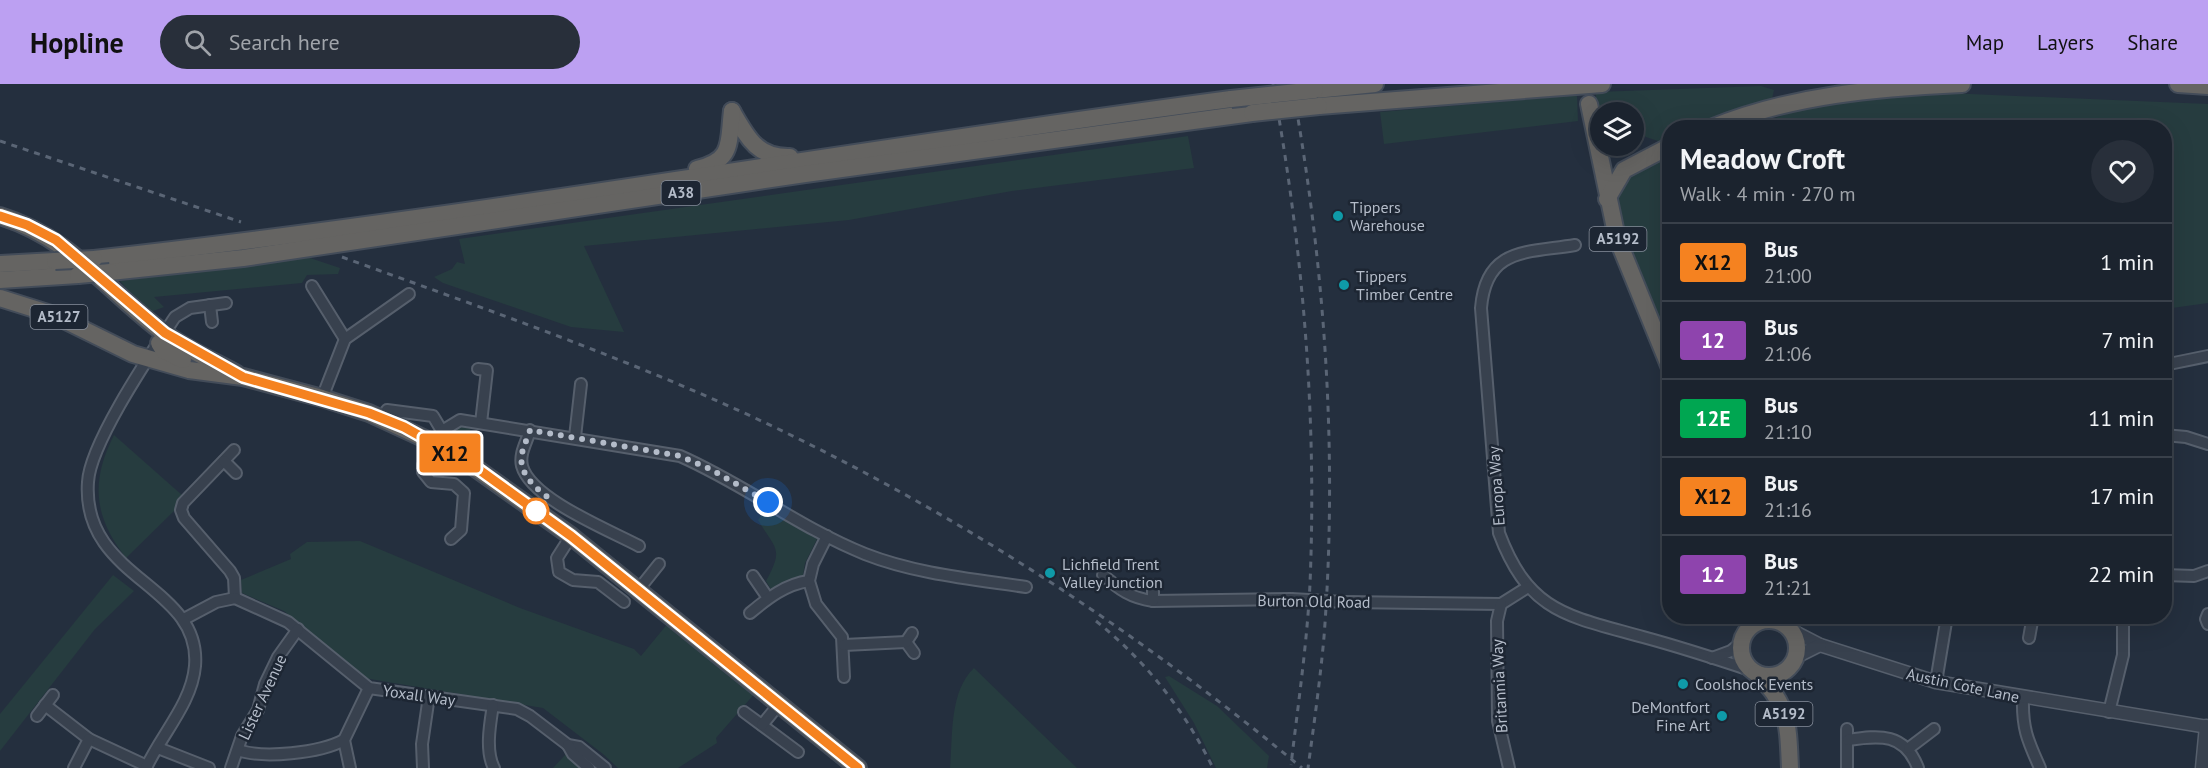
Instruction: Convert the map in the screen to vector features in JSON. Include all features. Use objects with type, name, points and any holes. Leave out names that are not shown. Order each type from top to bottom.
[{"type":"highway","name":"A38","points":[[0,280],[78,275],[243,258],[805,174],[1252,113],[1375,84]]},
{"type":"highway","name":"A38","points":[[0,264],[93,259],[225,244],[998,130],[1231,99],[1317,98],[1602,84]]},
{"type":"highway","points":[[1736,120],[1792,102],[1834,94],[1962,84]]},
{"type":"highway","points":[[2178,84],[2208,86]]},
{"type":"highway","name":"A5192","points":[[1589,104],[1599,161],[1617,238],[1640,300],[1662,350]]},
{"type":"highway","points":[[638,184],[706,167],[718,161],[727,153],[732,111],[746,137],[763,153],[784,157],[826,157]]},
{"type":"highway","points":[[1607,199],[1624,170],[1662,150]]},
{"type":"highway","points":[[1599,161],[1624,170]]},
{"type":"highway","name":"A5127","points":[[0,216],[27,225],[68,249],[162,338],[243,377]]},
{"type":"highway","name":"A5127","points":[[0,298],[54,315],[114,345],[149,358],[211,374],[243,377],[322,398],[438,437],[571,536],[858,768]]},
{"type":"highway","points":[[162,338],[164,351],[211,374]]},
{"type":"highway","points":[[1744,624],[1743,659],[1755,672],[1774,676],[1792,662],[1796,642],[1789,629],[1782,624]]},
{"type":"highway","points":[[1742,642],[1756,624]]},
{"type":"highway","name":"A5192","points":[[1790,766],[1791,722],[1787,693],[1792,662]]},
{"type":"highway","name":"A5192","points":[[1755,672],[1775,691],[1783,709],[1790,766]]},
{"type":"street","name":"Europa Way","points":[[1575,246],[1511,255],[1494,268],[1482,293],[1481,308],[1499,533],[1512,566],[1528,587],[1546,603],[1581,621],[1755,672]]},
{"type":"street","points":[[312,286],[345,339]]},
{"type":"street","points":[[322,398],[345,339],[409,294]]},
{"type":"street","points":[[45,705],[89,739],[146,767],[192,684],[195,648],[184,619],[173,606],[115,558],[94,523],[89,504],[88,482],[92,462],[104,435],[149,358],[182,311],[225,303]]},
{"type":"street","points":[[210,305],[212,322]]},
{"type":"street","points":[[2172,363],[2208,356]]},
{"type":"street","points":[[478,369],[487,370],[481,423]]},
{"type":"street","points":[[575,437],[577,389]]},
{"type":"street","points":[[387,410],[433,416],[438,437]]},
{"type":"street","points":[[451,539],[464,532],[464,493],[454,484],[431,482],[423,472],[424,459],[438,437],[460,420],[680,456],[710,469],[827,536],[903,568],[1026,586]]},
{"type":"street","points":[[530,430],[521,457],[522,467],[532,484],[549,498],[623,544],[639,546]]},
{"type":"street","points":[[2172,436],[2186,437],[2208,444]]},
{"type":"street","points":[[184,619],[216,602],[235,598],[234,578],[230,571],[184,518],[181,510],[183,503],[234,450]]},
{"type":"street","points":[[224,461],[236,473]]},
{"type":"street","points":[[571,536],[557,558],[559,572],[573,580],[598,582],[611,598],[624,602]]},
{"type":"street","points":[[827,536],[813,564],[809,581],[816,604],[838,630],[844,645],[844,677]]},
{"type":"street","points":[[639,590],[658,564]]},
{"type":"street","points":[[2172,575],[2194,576],[2208,571]]},
{"type":"street","name":"Burton Old Road","points":[[1103,575],[1120,591],[1135,598],[1153,601],[1291,599],[1501,604]]},
{"type":"street","points":[[753,576],[768,598]]},
{"type":"street","points":[[750,613],[768,598],[797,583],[809,581]]},
{"type":"street","points":[[1153,601],[1154,585]]},
{"type":"street","points":[[1501,604],[1528,587]]},
{"type":"street","name":"Yoxall Way","points":[[235,598],[275,615],[298,629],[369,688],[517,709],[568,745],[573,754],[589,768]]},
{"type":"street","name":"Britannia Way","points":[[1501,604],[1497,621],[1498,721],[1509,768]]},
{"type":"street","points":[[2208,614],[2206,619],[2208,624]]},
{"type":"street","points":[[1936,682],[1946,624]]},
{"type":"street","points":[[2029,638],[2031,624]]},
{"type":"street","points":[[2109,712],[2123,655],[2123,624]]},
{"type":"street","name":"Lister Avenue","points":[[231,768],[258,710],[265,684],[278,657],[298,629]]},
{"type":"street","name":"Austin Cote Lane","points":[[1789,629],[1820,645],[1936,682],[2109,712],[2207,726]]},
{"type":"street","points":[[844,645],[909,637],[914,653]]},
{"type":"street","points":[[1711,658],[1731,651],[1742,642]]},
{"type":"street","points":[[1792,662],[1820,645]]},
{"type":"street","points":[[350,768],[344,740],[369,688]]},
{"type":"street","points":[[37,716],[53,694]]},
{"type":"street","points":[[423,768],[423,744],[429,696]]},
{"type":"street","points":[[2023,698],[2022,719],[2026,738],[2040,768]]},
{"type":"street","points":[[762,725],[780,704]]},
{"type":"street","points":[[494,705],[490,761],[494,768]]},
{"type":"street","points":[[744,712],[796,747]]},
{"type":"street","points":[[2202,768],[2207,726]]},
{"type":"street","points":[[1909,748],[1927,741],[1934,729]]},
{"type":"street","points":[[1847,768],[1847,734],[1886,738],[1909,748],[1918,768]]},
{"type":"street","points":[[74,768],[89,739]]},
{"type":"street","points":[[238,750],[246,753],[284,753],[344,740]]},
{"type":"street","name":"Yoxall Way","points":[[568,745],[579,747],[605,768]]},
{"type":"street","points":[[158,748],[209,768]]},
{"type":"green space","points":[[1761,86],[1774,90],[1772,99],[1710,120],[1662,120],[1661,142],[1644,136],[1644,102],[1596,102],[1596,92]]},
{"type":"green space","points":[[1900,91],[2208,104],[2208,303],[2172,308],[2172,120],[1770,120],[1798,110]]},
{"type":"green space","points":[[1577,95],[1578,121],[1384,144],[1380,112]]},
{"type":"green space","points":[[1188,136],[1194,168],[1012,191],[849,220],[584,246],[624,332],[571,327],[443,283],[434,277],[452,269],[457,262],[465,264],[459,239]]},
{"type":"green space","points":[[1662,158],[1662,330],[1637,269],[1616,197],[1630,173]]},
{"type":"green space","points":[[307,257],[340,268],[338,274],[307,275],[302,283],[154,297],[164,307],[148,313],[120,281]]},
{"type":"green space","points":[[460,425],[472,425],[462,450],[452,439]]},
{"type":"green space","points":[[114,435],[183,496],[176,509],[126,558],[107,528],[99,499],[101,468]]},
{"type":"green space","points":[[765,510],[817,539],[805,563],[803,575],[772,591],[766,581],[775,562],[776,549],[758,520]]},
{"type":"green space","points":[[360,541],[520,608],[634,649],[641,656],[669,622],[756,692],[716,738],[717,743],[678,768],[618,768],[543,708],[364,678],[284,611],[242,593],[241,580],[291,559],[290,554],[307,542]]},
{"type":"green space","points":[[113,575],[134,591],[95,629],[0,751],[0,714]]},
{"type":"green space","points":[[974,668],[1077,768],[950,768],[956,702],[960,689]]},
{"type":"green space","points":[[1169,676],[1217,706],[1269,756],[1267,768],[1216,768],[1194,723],[1165,677]]},
{"type":"green space","points":[[566,754],[580,768],[553,768]]},
{"type":"railway","points":[[1273,84],[1300,270],[1311,458],[1312,521],[1309,607],[1291,765]]},
{"type":"railway","points":[[1292,84],[1313,221],[1326,359],[1329,429],[1330,498],[1324,637],[1308,768]]},
{"type":"railway","points":[[0,141],[241,222]]},
{"type":"railway","points":[[342,257],[544,331],[693,390],[817,448],[891,487],[963,528],[1103,617],[1237,716],[1302,768]]},
{"type":"railway","points":[[1096,621],[1114,636],[1163,688],[1190,727],[1213,768]]},
{"type":"bus line","name":"X12","points":[[0,216],[27,225],[56,240],[165,333],[243,377],[369,413],[404,427],[474,466],[571,536],[858,768]]},
{"type":"place","name":"Tippers Warehouse","points":[[1338,216]]},
{"type":"place","name":"Tippers Timber Centre","points":[[1344,285]]},
{"type":"place","name":"Lichfield Trent Valley Junction","points":[[1050,573]]},
{"type":"place","name":"Coolshock Events","points":[[1683,684]]},
{"type":"place","name":"DeMontfort Fine Art","points":[[1722,716]]},
{"type":"route","points":[[536,511],[549,498],[532,484],[522,467],[523,447],[530,430],[680,456],[710,469],[768,502]]}]
